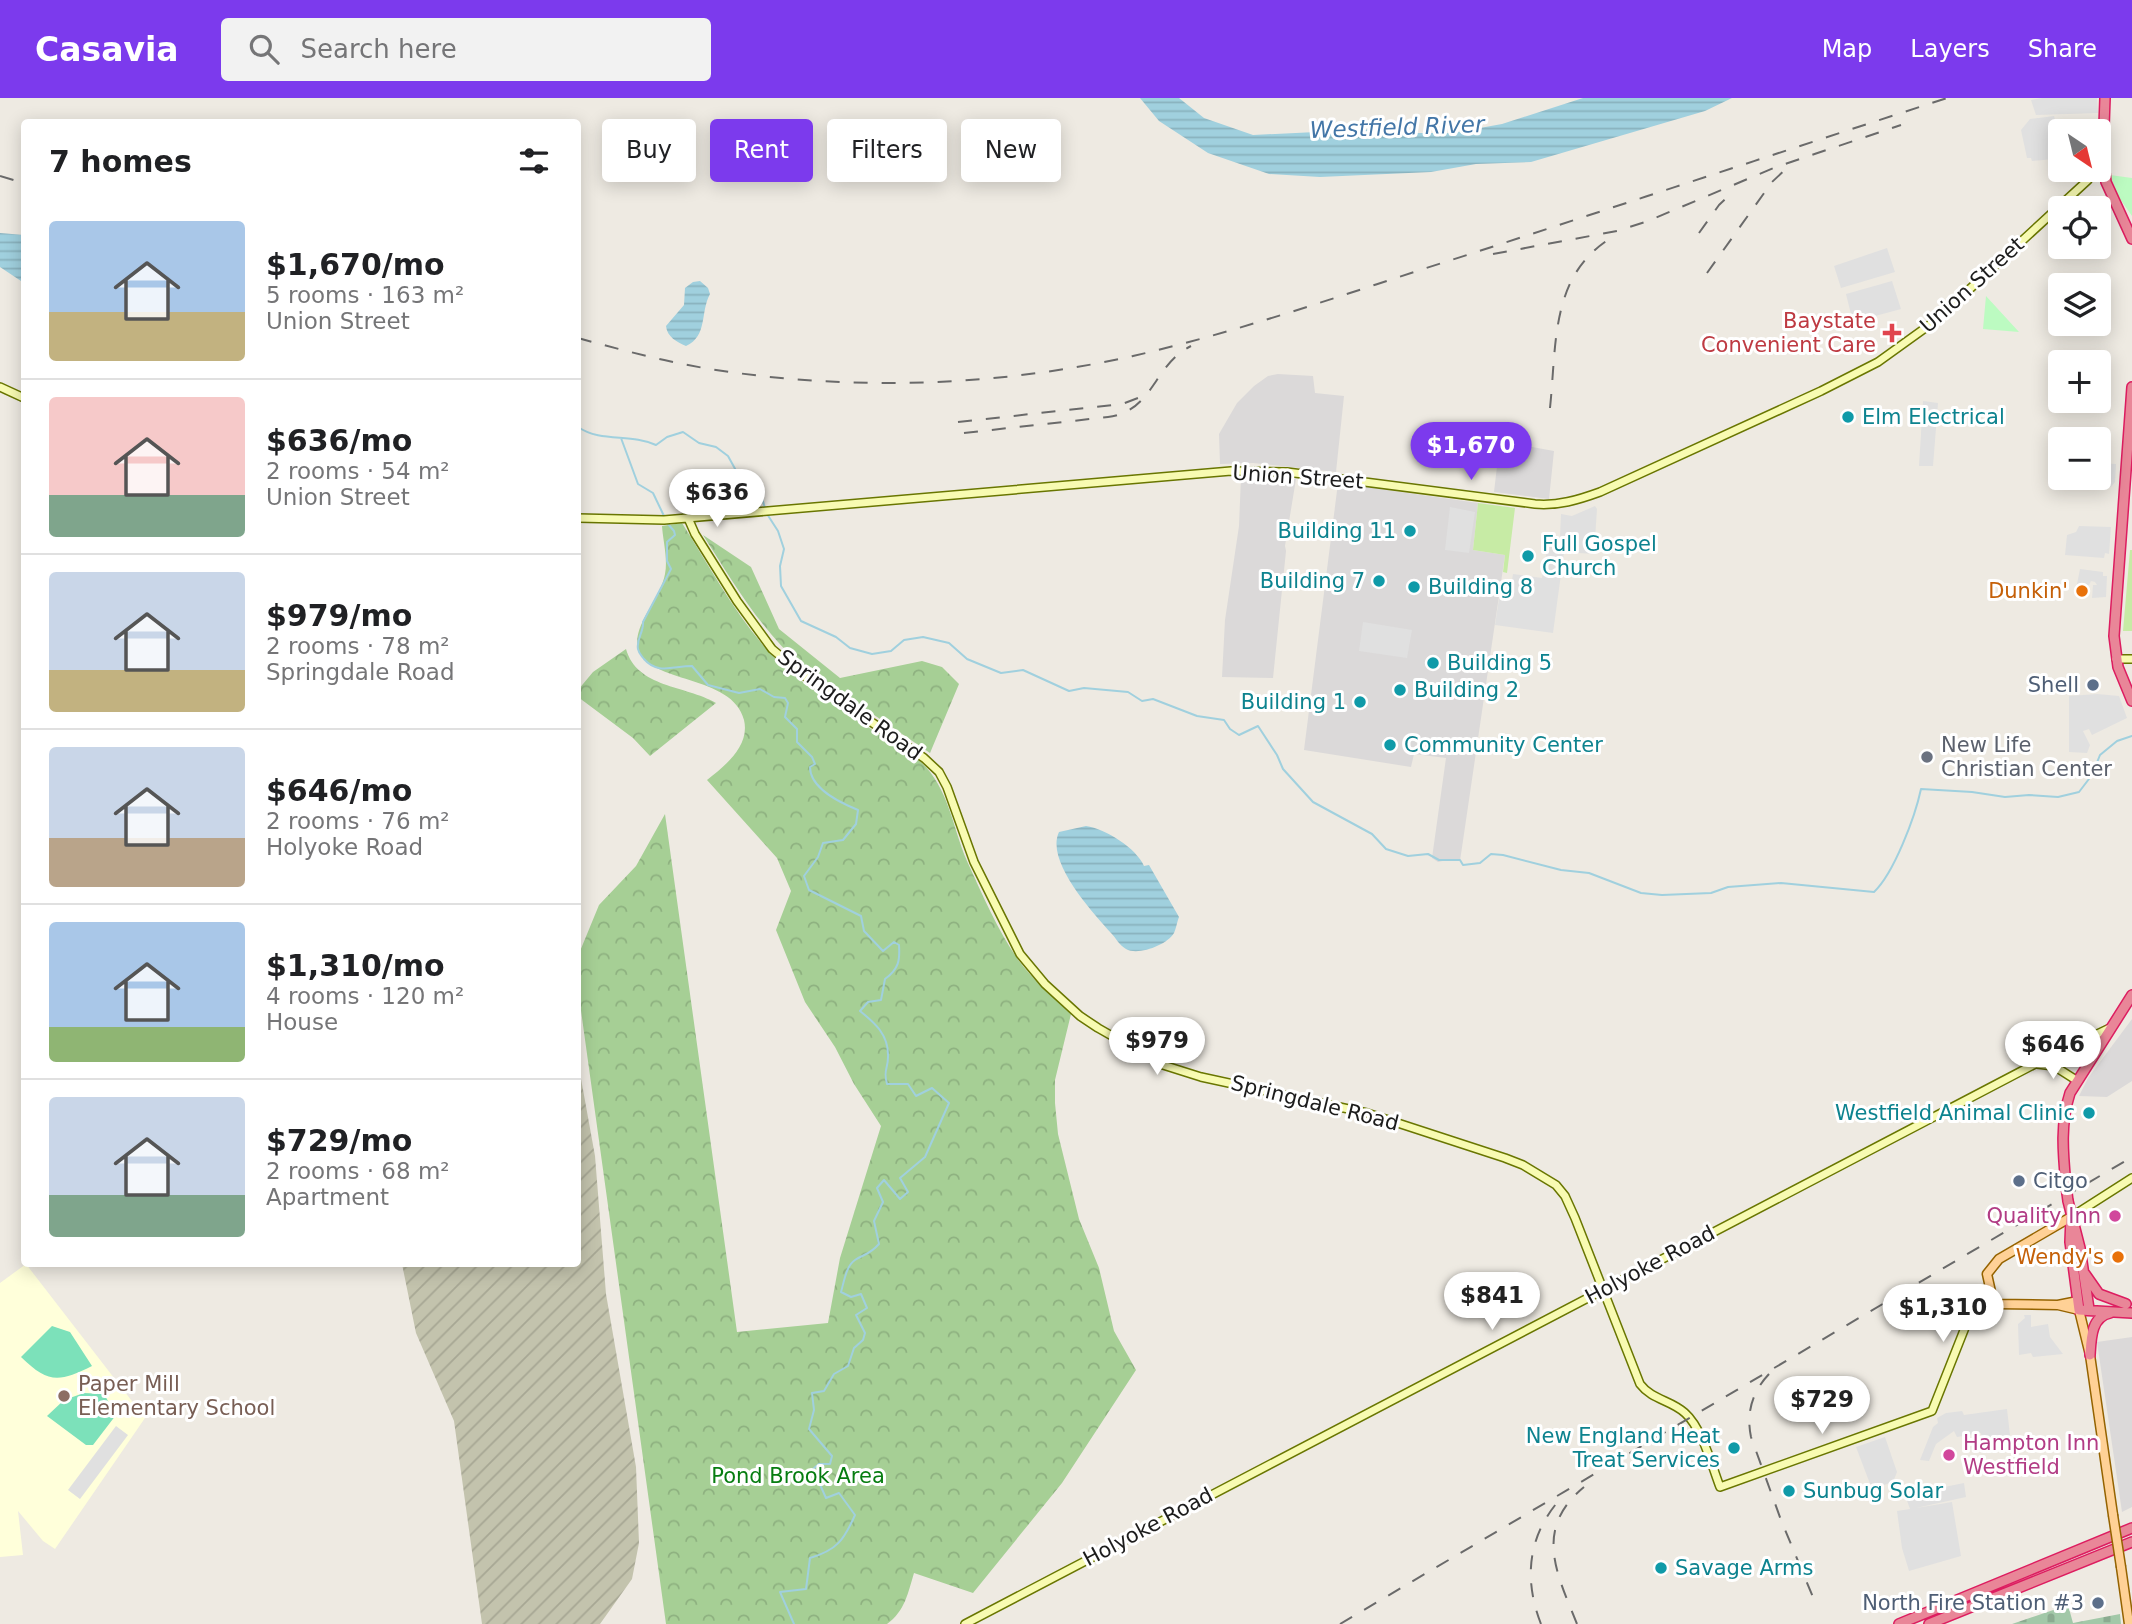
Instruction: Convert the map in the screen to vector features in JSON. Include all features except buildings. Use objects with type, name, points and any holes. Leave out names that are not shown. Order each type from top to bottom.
[{"type":"highway","points":[[2104,119],[2105,98]]},
{"type":"highway","points":[[2106,182],[2132,239]]},
{"type":"highway","points":[[2118,210],[2132,223]]},
{"type":"highway","points":[[2132,387],[2115,621],[2116,659],[2132,701]]},
{"type":"highway","points":[[2083,1305],[2080,1248],[2066,1186],[2062,1136],[2065,1110],[2076,1080],[2132,995]]},
{"type":"highway","points":[[2071,1217],[2070,1233],[2083,1305]]},
{"type":"highway","points":[[2082,1268],[2099,1294],[2130,1307]]},
{"type":"highway","points":[[2083,1305],[2130,1307]]},
{"type":"highway","points":[[2083,1305],[2119,1312]]},
{"type":"highway","points":[[2090,1355],[2092,1333],[2097,1322],[2104,1314],[2130,1307]]},
{"type":"highway","points":[[1899,1624],[2132,1527]]},
{"type":"highway","points":[[1929,1624],[2132,1542]]},
{"type":"highway","points":[[2004,1594],[2132,1547]]},
{"type":"main road","points":[[2071,1217],[1992,1265],[1987,1274],[1988,1283],[1997,1304],[2083,1305],[2085,1334],[2129,1624]]},
{"type":"street","name":"Union Street","points":[[581,518],[688,518],[1231,471],[1287,472],[1535,504],[1570,502],[1600,492],[1796,403],[1878,362],[1944,313],[2086,182]]},
{"type":"street","points":[[0,387],[21,397]]},
{"type":"street","name":"Springdale Road","points":[[688,518],[695,534],[743,611],[772,649],[807,678],[924,758],[939,772],[950,793],[974,862],[1020,954],[1039,978],[1080,1016],[1147,1057],[1173,1068],[1201,1077],[1367,1113],[1475,1147],[1523,1166],[1551,1182],[1565,1196],[1640,1384],[1650,1395],[1679,1408],[1689,1417],[1702,1441],[1720,1487],[1933,1411],[1968,1320],[1976,1312],[1997,1304]]},
{"type":"street","points":[[2116,659],[2132,659]]},
{"type":"street","name":"Holyoke Road","points":[[965,1624],[2033,1065],[2111,1027]]},
{"type":"street","points":[[2033,1065],[2041,1063],[2054,1066],[2076,1080]]},
{"type":"street","points":[[2071,1217],[2132,1178]]},
{"type":"shaded area","points":[[2097,98],[2098,113],[2036,115],[2031,100]]},
{"type":"shaded area","points":[[2054,116],[2055,119],[2048,119],[2048,160],[2032,161],[2027,158],[2021,130],[2030,119]]},
{"type":"shaded area","points":[[1887,248],[1895,272],[1841,288],[1834,266]]},
{"type":"shaded area","points":[[1892,281],[1901,309],[1853,322],[1846,294]]},
{"type":"shaded area","points":[[1268,376],[1313,376],[1315,393],[1344,396],[1336,472],[1253,463],[1220,464],[1219,434],[1237,403]]},
{"type":"shaded area","points":[[1923,401],[1938,403],[1933,466],[1919,466]]},
{"type":"shaded area","points":[[1500,441],[1554,451],[1549,499],[1494,492]]},
{"type":"shaded area","points":[[2111,464],[2116,464],[2115,482],[2111,487]]},
{"type":"shaded area","points":[[1241,477],[1296,479],[1285,546],[1273,678],[1222,677],[1225,620],[1239,526]]},
{"type":"shaded area","points":[[1338,483],[1478,503],[1473,550],[1505,555],[1460,861],[1452,859],[1438,862],[1432,858],[1446,758],[1414,754],[1411,767],[1304,750]]},
{"type":"shaded area","points":[[1595,506],[1594,554],[1564,552],[1553,633],[1495,625],[1501,585],[1511,587],[1513,574],[1542,578],[1549,539],[1560,537],[1561,514],[1572,516]]},
{"type":"shaded area","points":[[1450,507],[1475,512],[1469,553],[1445,550]]},
{"type":"shaded area","points":[[2079,526],[2111,527],[2109,554],[2105,553],[2104,558],[2065,555],[2067,535],[2076,532]]},
{"type":"shaded area","points":[[2080,569],[2103,572],[2103,576],[2107,576],[2106,597],[2092,598],[2093,585],[2097,585],[2095,582],[2091,581],[2089,585],[2077,584]]},
{"type":"shaded area","points":[[1363,622],[1412,630],[1407,658],[1359,651]]},
{"type":"shaded area","points":[[2069,696],[2119,696],[2127,718],[2092,735],[2089,729],[2083,731],[2090,745],[2087,753],[2069,752]]},
{"type":"shaded area","points":[[2132,1019],[2132,1081],[2107,1097],[2079,1096],[2088,1078]]},
{"type":"shaded area","points":[[581,1079],[595,1156],[606,1294],[636,1467],[639,1543],[632,1579],[600,1624],[482,1624],[454,1421],[416,1333],[403,1267],[581,1267]]},
{"type":"shaded area","name":"Paper Mill Elementary School","points":[[22,1267],[28,1267],[145,1418],[55,1549],[43,1541],[18,1511],[23,1555],[0,1557],[0,1283]]},
{"type":"shaded area","points":[[2024,1315],[2031,1315],[2031,1327],[2048,1324],[2050,1337],[2063,1354],[2033,1357],[2031,1353],[2019,1355],[2018,1324],[2025,1318]]},
{"type":"shaded area","points":[[2132,1337],[2132,1507],[2122,1512],[2097,1342]]},
{"type":"shaded area","points":[[2007,1409],[2011,1444],[1984,1449],[1981,1433],[1957,1437],[1954,1431],[1936,1444],[1929,1461],[1920,1460],[1933,1427],[1938,1423],[1937,1418],[1946,1413],[1962,1411],[1964,1415]]},
{"type":"shaded area","points":[[116,1426],[128,1435],[80,1499],[68,1490]]},
{"type":"shaded area","points":[[1885,1437],[1897,1472],[1893,1482],[1872,1489],[1856,1447]]},
{"type":"shaded area","points":[[1964,1483],[1966,1497],[1916,1508],[1952,1502],[1961,1556],[1909,1571],[1902,1548],[1897,1511],[1910,1509],[1905,1495]]},
{"type":"green space","points":[[2111,175],[2132,178],[2132,216],[2118,196]]},
{"type":"green space","points":[[1986,296],[2019,332],[1983,329]]},
{"type":"green space","points":[[1478,503],[1515,508],[1507,573],[1503,572],[1505,555],[1473,550]]},
{"type":"green space","name":"Pond Brook Area","points":[[682,523],[740,615],[777,660],[815,691],[920,761],[930,772],[944,795],[967,861],[1004,938],[1031,975],[1071,1014],[1055,1080],[1058,1134],[1079,1219],[1099,1268],[1114,1331],[1136,1370],[1062,1483],[973,1593],[914,1573],[902,1607],[887,1624],[666,1624],[581,1011],[581,949],[599,905],[636,866],[665,814],[737,1332],[828,1323],[840,1258],[881,1126],[805,1002],[776,930],[791,891],[777,858],[707,780],[729,761],[740,746],[745,729],[737,705],[708,686],[657,668],[645,660],[638,648],[639,631],[665,574],[666,556],[662,526]]},
{"type":"green space","points":[[703,535],[751,567],[779,629],[840,678],[922,661],[942,667],[959,684],[930,753],[802,666],[787,652],[748,604]]},
{"type":"green space","points":[[2130,550],[2132,631],[2123,631]]},
{"type":"green space","points":[[626,649],[632,662],[651,678],[716,703],[650,756],[633,738],[581,699],[581,686],[593,672]]},
{"type":"green space","points":[[2089,1043],[2074,1067],[2059,1059],[2060,1057]]},
{"type":"green space","points":[[52,1326],[70,1332],[92,1366],[54,1378],[30,1366],[21,1357]]},
{"type":"green space","points":[[84,1393],[104,1394],[116,1415],[93,1445],[86,1445],[47,1416],[64,1400]]},
{"type":"green space","points":[[2068,1605],[2073,1623],[2120,1614],[2121,1624],[2012,1624]]},
{"type":"water","points":[[1140,98],[1179,98],[1204,118],[1253,135],[1398,128],[1416,133],[1452,133],[1502,124],[1583,98],[1732,98],[1705,111],[1531,162],[1476,164],[1431,172],[1320,177],[1269,174],[1208,153],[1159,121]]},
{"type":"water","points":[[0,233],[21,235],[21,281],[0,267]]},
{"type":"water","points":[[700,281],[710,294],[701,330],[693,342],[686,346],[670,336],[666,326],[684,305],[685,288]]},
{"type":"water","points":[[1086,826],[1120,840],[1144,866],[1149,865],[1179,917],[1174,933],[1165,942],[1145,950],[1126,949],[1073,886],[1056,844],[1059,832]]},
{"type":"waterway","points":[[581,429],[596,435],[636,439],[656,445],[667,437],[683,432],[699,443],[716,447],[728,456],[739,476],[761,495],[765,508]]},
{"type":"waterway","points":[[621,438],[638,484],[653,493],[664,516]]},
{"type":"waterway","points":[[767,514],[778,531],[784,549],[780,566],[781,586],[801,621],[836,637],[850,648],[872,654],[891,651],[904,640],[923,637],[949,643],[967,659],[1001,673],[1023,670],[1069,691],[1084,688],[1128,692],[1142,701],[1153,699],[1197,716],[1224,720],[1230,729],[1239,735],[1258,726],[1283,769],[1313,802],[1372,834],[1386,849],[1408,856],[1428,854],[1439,860],[1460,860],[1463,865],[1480,863],[1491,854],[1503,855],[1561,870],[1589,873],[1641,893],[1662,895],[1711,893],[1728,887],[1781,883],[1874,892],[1889,872],[1903,844],[1921,789],[2005,797],[2058,797],[2079,792],[2092,775],[2100,755],[2117,741],[2132,736]]},
{"type":"waterway","points":[[668,524],[675,535],[667,542],[667,561],[671,569],[643,622],[638,642],[639,652],[655,667],[692,666],[708,685],[739,693],[760,689],[774,697],[785,698],[788,703],[785,717],[797,729],[797,742],[812,757],[815,764],[810,767],[815,782],[828,794],[858,810],[856,824],[843,840],[823,843],[818,857],[804,876],[809,890],[861,916],[864,931],[883,951],[894,942],[899,945],[898,964],[885,979],[881,1000],[868,1002],[860,1011],[884,1036],[888,1049],[887,1084],[908,1084],[916,1096],[932,1088],[949,1103],[925,1157],[900,1178],[908,1192],[900,1199],[884,1180],[877,1188],[883,1202],[874,1221],[879,1244],[852,1263],[844,1279],[841,1292],[851,1297],[861,1294],[867,1308],[856,1315],[865,1333],[863,1340],[854,1348],[848,1366],[834,1374],[824,1391],[812,1393],[814,1410],[809,1429],[832,1456],[830,1464],[819,1464],[813,1469],[826,1498],[839,1493],[855,1515],[838,1543],[810,1558],[806,1589],[780,1592],[794,1624]]},
{"type":"railway","points":[[581,339],[705,368],[826,381],[929,382],[1032,374],[1082,366],[1175,346],[1259,322],[1947,98]]},
{"type":"railway","points":[[1493,254],[1617,231],[1648,221],[1776,167],[1901,125]]},
{"type":"railway","points":[[1707,273],[1772,182],[1788,167]]},
{"type":"railway","points":[[0,176],[21,182]]},
{"type":"railway","points":[[1699,233],[1719,205],[1734,191]]},
{"type":"railway","points":[[1550,408],[1557,334],[1568,288],[1579,268],[1595,250],[1616,235]]},
{"type":"railway","points":[[964,433],[1123,413],[1135,406],[1168,364],[1191,346]]},
{"type":"railway","points":[[958,422],[1122,404],[1138,398]]},
{"type":"railway","points":[[1340,1624],[2132,1157]]},
{"type":"railway","points":[[1769,1374],[1758,1388],[1752,1403],[1749,1420],[1751,1437],[1815,1602]]},
{"type":"railway","points":[[1577,1624],[1557,1570],[1554,1536],[1568,1503],[1584,1487]]},
{"type":"railway","points":[[1541,1624],[1532,1590],[1532,1557],[1542,1526],[1562,1497]]},
{"type":"place","name":"Baystate Convenient Care","points":[[1892,333]]},
{"type":"place","name":"Elm Electrical","points":[[1848,417]]},
{"type":"place","name":"Building 11","points":[[1410,531]]},
{"type":"place","name":"Full Gospel Church","points":[[1528,556]]},
{"type":"place","name":"Building 7","points":[[1379,581]]},
{"type":"place","name":"Building 8","points":[[1414,587]]},
{"type":"place","name":"Dunkin'","points":[[2082,591]]},
{"type":"place","name":"Building 5","points":[[1433,663]]},
{"type":"place","name":"Shell","points":[[2093,685]]},
{"type":"place","name":"Building 2","points":[[1400,690]]},
{"type":"place","name":"Building 1","points":[[1360,702]]},
{"type":"place","name":"Community Center","points":[[1390,745]]},
{"type":"place","name":"New Life Christian Center","points":[[1927,757]]},
{"type":"place","name":"Westfield Animal Clinic","points":[[2089,1113]]},
{"type":"place","name":"Citgo","points":[[2019,1181]]},
{"type":"place","name":"Quality Inn","points":[[2115,1216]]},
{"type":"place","name":"Wendy's","points":[[2118,1257]]},
{"type":"place","name":"Paper Mill Elementary School","points":[[64,1396]]},
{"type":"place","name":"New England Heat Treat Services","points":[[1734,1448]]},
{"type":"place","name":"Hampton Inn Westfield","points":[[1949,1455]]},
{"type":"place","name":"Sunbug Solar","points":[[1789,1491]]},
{"type":"place","name":"Savage Arms","points":[[1661,1568]]},
{"type":"place","name":"North Fire Station #3","points":[[2098,1603]]},
{"type":"water label","name":"Westfield River","points":[[1397,127]]}]
